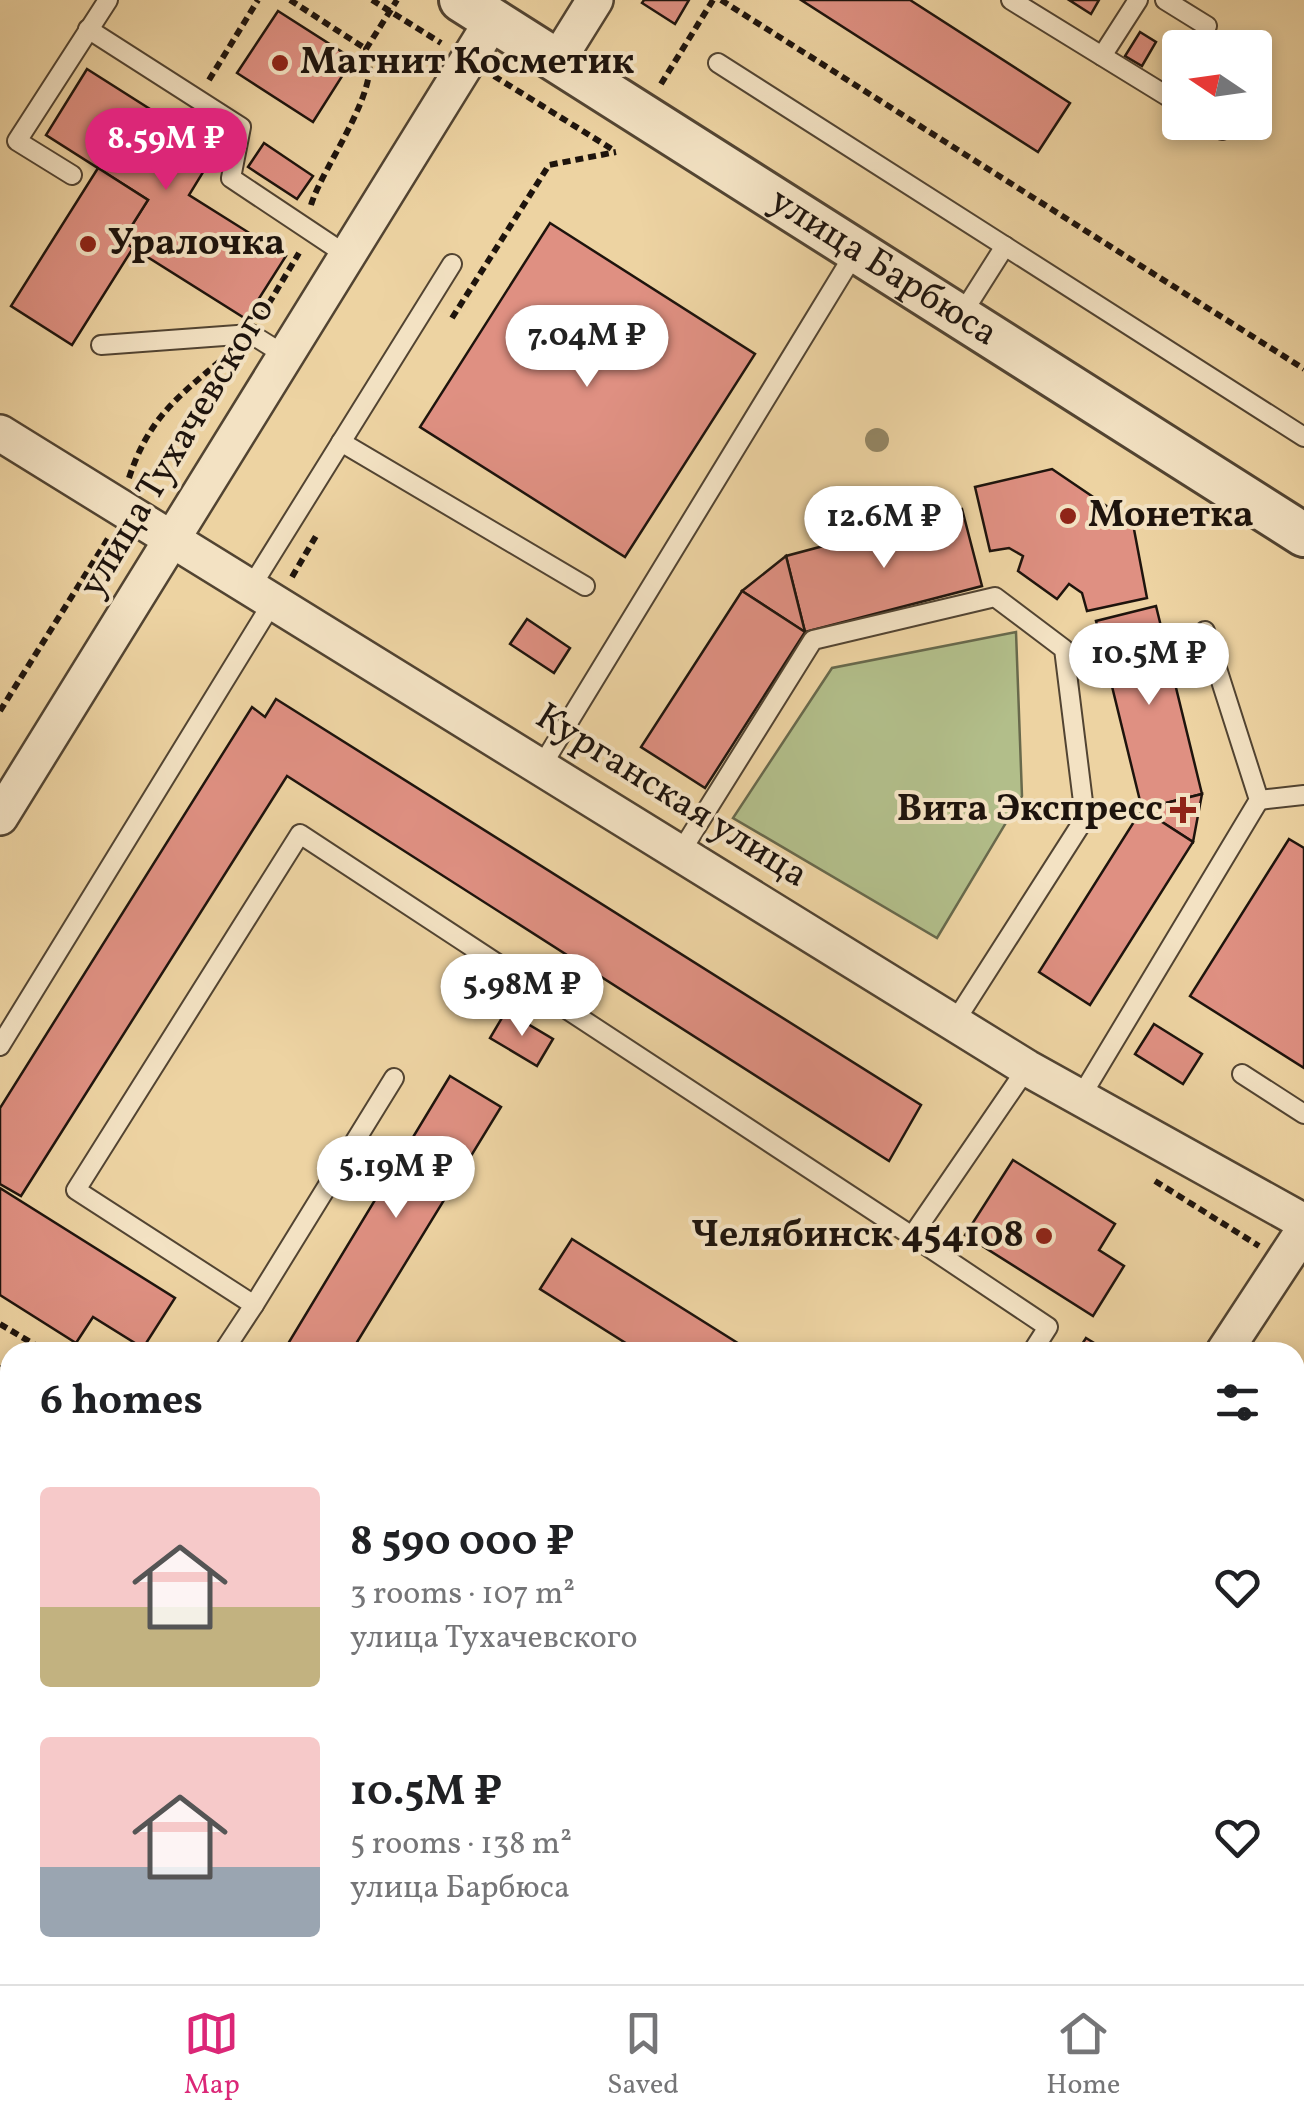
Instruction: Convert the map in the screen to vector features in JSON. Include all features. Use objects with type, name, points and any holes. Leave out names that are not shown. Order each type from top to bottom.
[{"type":"street","points":[[557,61],[595,0]]},
{"type":"street","name":"улица Барбюса","points":[[477,10],[1304,535]]},
{"type":"street","name":"улица Тухачевского","points":[[0,817],[174,541],[346,254],[477,10]]},
{"type":"street","name":"Курганская улица","points":[[0,432],[1027,1068],[1304,1222]]},
{"type":"street","points":[[1231,1342],[1304,1230]]},
{"type":"lane","points":[[72,175],[17,141],[108,0]]},
{"type":"lane","points":[[1011,0],[1162,93]]},
{"type":"lane","points":[[1102,56],[1138,0]]},
{"type":"lane","points":[[1165,0],[1207,26]]},
{"type":"lane","points":[[88,29],[241,126],[230,178],[346,254]]},
{"type":"lane","points":[[718,63],[1304,438]]},
{"type":"lane","points":[[960,317],[1005,246]]},
{"type":"lane","points":[[541,767],[856,251]]},
{"type":"lane","points":[[0,1046],[267,596],[341,442],[452,264]]},
{"type":"lane","points":[[101,345],[251,334],[283,354]]},
{"type":"lane","points":[[341,442],[585,586]]},
{"type":"lane","points":[[680,853],[812,640],[995,597],[1064,649],[1085,818],[954,1023]]},
{"type":"lane","points":[[1080,1098],[1259,800],[1204,631]]},
{"type":"lane","points":[[1259,800],[1304,796]]},
{"type":"lane","points":[[254,1305],[76,1190],[300,834],[1048,1327],[1038,1342]]},
{"type":"lane","points":[[912,1236],[1027,1068]]},
{"type":"lane","points":[[1242,1074],[1304,1114]]},
{"type":"lane","points":[[230,1342],[394,1078]]},
{"type":"path","points":[[197,99],[258,0]]},
{"type":"path","points":[[290,0],[366,48]]},
{"type":"path","points":[[721,0],[1304,369]]},
{"type":"path","points":[[446,327],[549,165],[616,152]]},
{"type":"path","points":[[267,596],[326,521]]},
{"type":"path","points":[[0,1324],[30,1342]]},
{"type":"green space","points":[[1016,632],[1022,796],[937,938],[733,818],[832,668]]},
{"type":"building","points":[[689,0],[675,24],[642,3]]},
{"type":"building","points":[[801,0],[910,0],[1070,103],[1038,152]]},
{"type":"building","points":[[1069,0],[1099,0],[1091,14]]},
{"type":"building","points":[[278,11],[353,59],[313,122],[237,73]]},
{"type":"building","points":[[1140,32],[1156,42],[1142,66],[1125,56]]},
{"type":"building","points":[[87,69],[216,151],[189,195],[286,256],[246,319],[122,241],[148,200],[46,135]]},
{"type":"building","points":[[264,143],[313,176],[297,199],[248,167]]},
{"type":"building","points":[[98,168],[148,200],[122,241],[133,248],[72,345],[11,306]]},
{"type":"building","points":[[550,223],[755,354],[625,557],[420,427]]},
{"type":"building","points":[[1052,469],[1133,524],[1147,598],[1087,611],[1082,593],[1069,584],[1057,599],[1018,571],[1023,556],[1009,548],[990,551],[975,487]]},
{"type":"building","points":[[962,509],[982,586],[805,632],[786,556]]},
{"type":"building","points":[[786,556],[805,632],[742,591]]},
{"type":"building","points":[[742,591],[805,632],[705,788],[641,747]]},
{"type":"building","points":[[1156,606],[1202,794],[1142,809],[1096,621]]},
{"type":"building","points":[[527,619],[570,648],[554,673],[510,644]]},
{"type":"building","points":[[276,699],[921,1105],[889,1161],[287,776],[21,1196],[0,1184],[0,1108],[252,707],[265,717]]},
{"type":"building","points":[[1202,794],[1193,842],[1142,809]]},
{"type":"building","points":[[1142,809],[1193,842],[1090,1005],[1039,972]]},
{"type":"building","points":[[1289,839],[1304,848],[1304,1068],[1190,996]]},
{"type":"building","points":[[506,1011],[553,1039],[537,1066],[490,1038]]},
{"type":"building","points":[[1154,1024],[1202,1054],[1183,1084],[1135,1054]]},
{"type":"building","points":[[450,1076],[501,1107],[357,1342],[289,1342]]},
{"type":"building","points":[[1013,1160],[1115,1224],[1099,1250],[1124,1266],[1093,1316],[965,1235]]},
{"type":"building","points":[[0,1188],[175,1298],[147,1342],[133,1342],[93,1317],[74,1342],[0,1295]]},
{"type":"building","points":[[572,1239],[736,1342],[624,1342],[540,1289]]},
{"type":"place","name":"Магнит Косметик","points":[[280,63]]},
{"type":"place","name":"Уралочка","points":[[88,244]]},
{"type":"place","name":"Монетка","points":[[1068,516]]},
{"type":"place","name":"Вита Экспресс","points":[[1183,810]]},
{"type":"place","name":"Челябинск 454108","points":[[1044,1236]]}]
